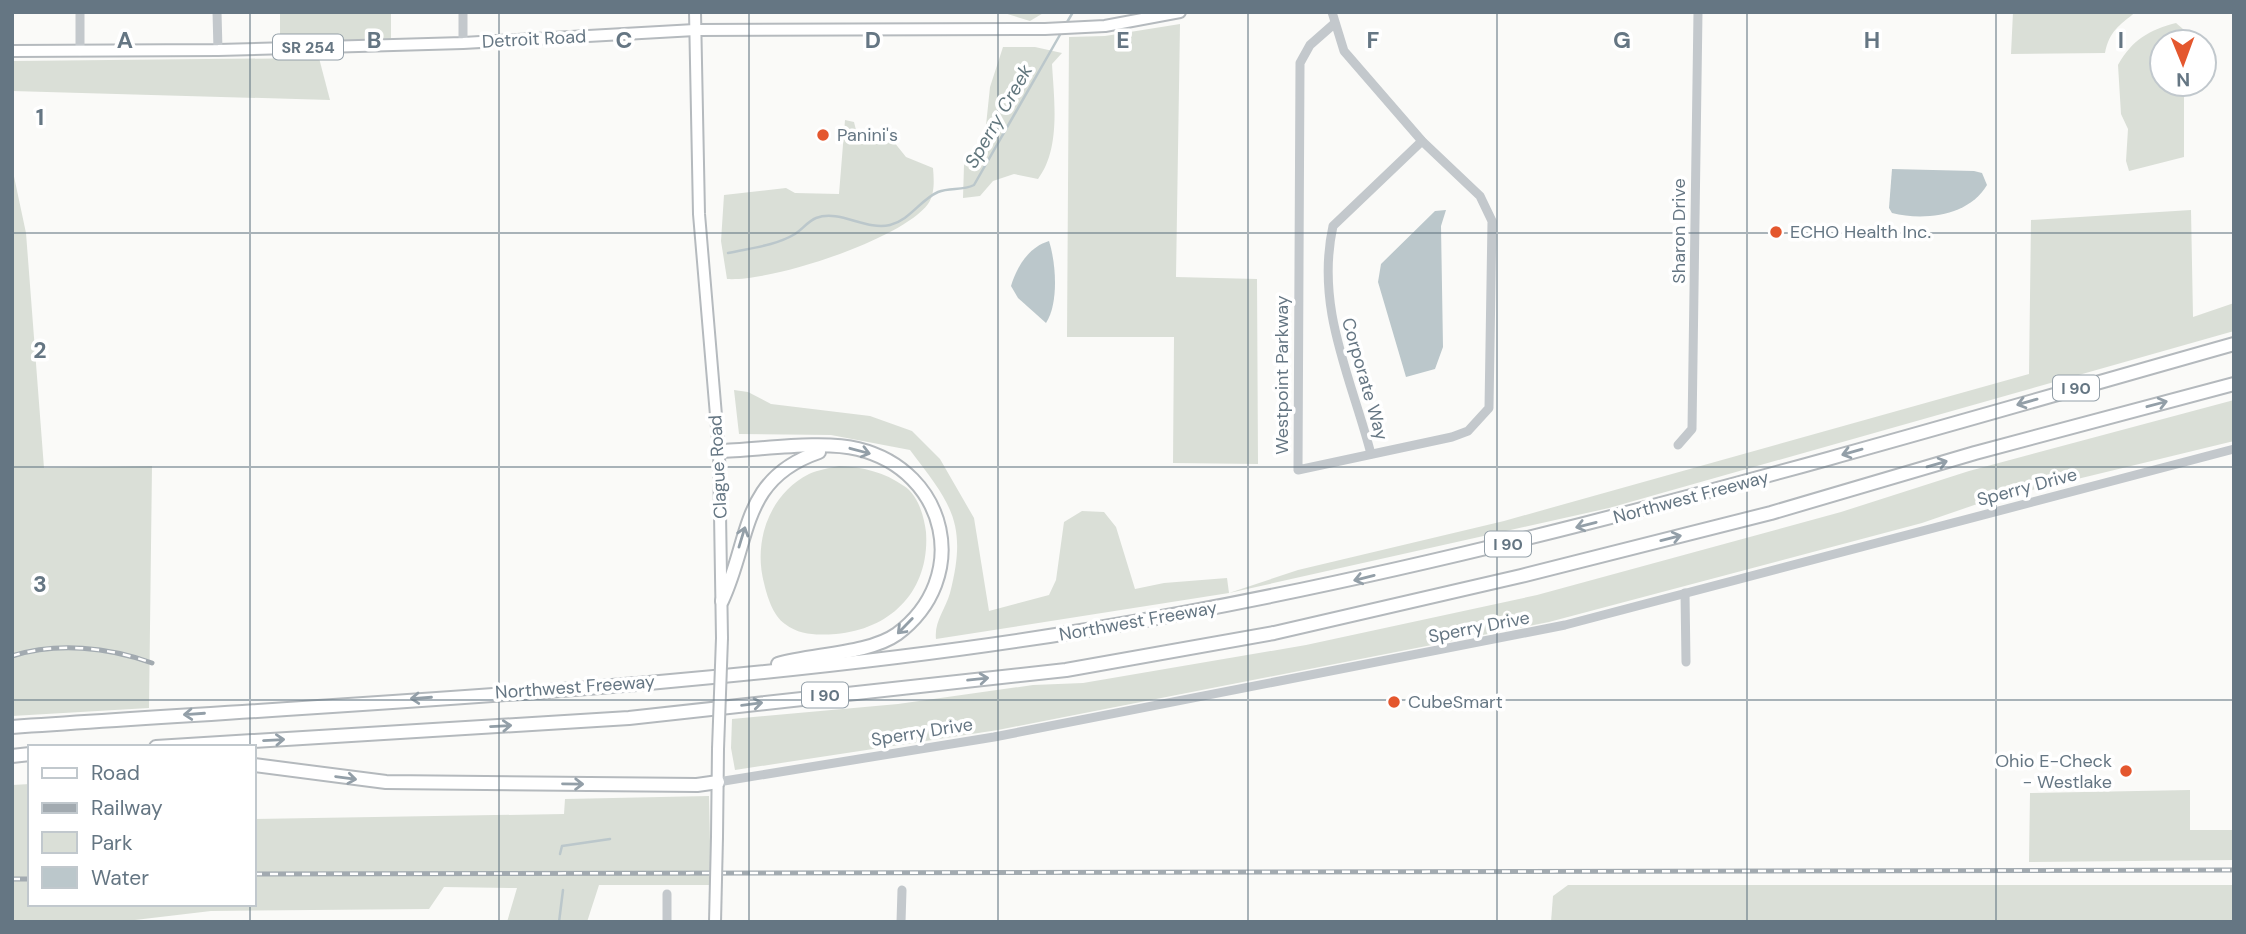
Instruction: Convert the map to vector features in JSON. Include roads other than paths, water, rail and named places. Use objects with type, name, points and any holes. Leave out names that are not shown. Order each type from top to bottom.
[{"type":"highway","name":"Northwest Freeway","points":[[12,727],[747,674],[964,649],[1092,630],[1342,583],[1697,497],[2234,344]]},
{"type":"highway","name":"Northwest Freeway","points":[[189,745],[629,718],[1066,670],[1274,633],[1521,576],[1771,513],[1975,453],[2234,384]]},
{"type":"highway","points":[[719,451],[834,446],[858,449],[894,463],[931,502],[942,531],[943,562],[934,589],[896,635],[852,651],[793,660],[747,674]]},
{"type":"highway","points":[[722,601],[731,581],[743,530],[767,484],[806,456],[834,446]]},
{"type":"highway","points":[[256,765],[386,782],[697,786],[718,782]]},
{"type":"main road","name":"Clague Road","points":[[695,12],[699,214],[719,451],[722,638],[715,922]]},
{"type":"main road","name":"Detroit Road","points":[[12,51],[218,50],[463,43],[695,30],[1076,28],[1128,23],[1180,12]]},
{"type":"street","points":[[80,12],[80,51]]},
{"type":"street","points":[[217,12],[218,50]]},
{"type":"street","points":[[463,12],[463,43]]},
{"type":"street","name":"Westpoint Parkway","points":[[1332,12],[1344,51],[1422,141],[1480,196],[1492,221],[1489,408],[1468,431],[1298,470],[1300,63],[1310,45],[1335,23]]},
{"type":"street","name":"Sharon Drive","points":[[1678,445],[1692,429],[1698,12]]},
{"type":"street","name":"Corporate Way","points":[[1371,454],[1355,394],[1339,354],[1329,311],[1329,242],[1333,226],[1422,141]]},
{"type":"street","name":"Sperry Drive","points":[[718,782],[994,737],[1501,639],[2234,449]]},
{"type":"street","points":[[1685,593],[1686,662]]},
{"type":"street","points":[[901,922],[902,890]]},
{"type":"street","points":[[667,894],[667,922]]},
{"type":"water","points":[[1892,169],[1974,171],[1982,173],[1987,185],[1969,204],[1945,214],[1918,216],[1892,213],[1889,208]]},
{"type":"water","points":[[1446,210],[1441,226],[1443,347],[1435,369],[1406,377],[1378,282],[1381,264],[1435,211]]},
{"type":"water","points":[[1049,241],[1055,294],[1046,323],[1018,298],[1011,286],[1025,258],[1035,248]]},
{"type":"waterway","name":"Sperry Creek","points":[[1066,24],[1073,12]]},
{"type":"waterway","name":"Sperry Creek","points":[[728,253],[779,241],[795,234],[813,219],[825,216],[872,225],[890,225],[903,219],[938,192],[974,185],[1061,33]]},
{"type":"waterway","points":[[560,854],[562,846],[610,839]]},
{"type":"waterway","name":"Sperry Creek","points":[[559,922],[563,890]]},
{"type":"railway","points":[[12,656],[47,649],[82,648],[118,653],[152,663]]},
{"type":"railway","points":[[256,874],[2234,870]]},
{"type":"railway","points":[[12,879],[28,879]]},
{"type":"place","name":"Panini's","points":[[823,135]]},
{"type":"place","name":"ECHO Health Inc.","points":[[1776,232]]},
{"type":"place","name":"CubeSmart","points":[[1394,702]]},
{"type":"place","name":"Ohio E-Check - Westlake","points":[[2126,771]]}]
